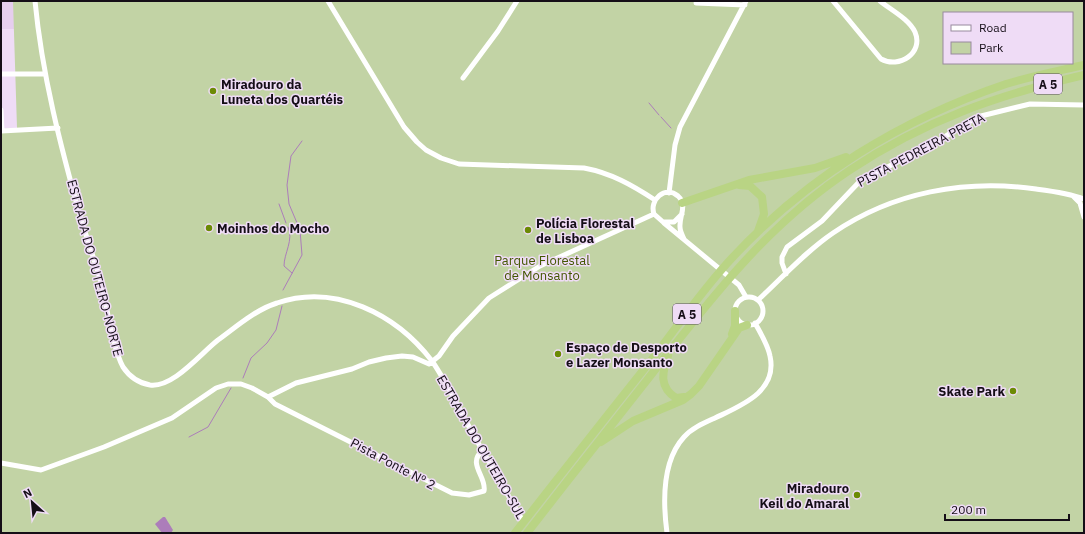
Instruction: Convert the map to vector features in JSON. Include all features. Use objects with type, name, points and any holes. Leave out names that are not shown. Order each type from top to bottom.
[{"type":"highway","name":"A 5","points":[[515,533],[697,300],[732,259],[757,233],[790,204],[823,178],[867,148],[937,111],[974,96],[1024,79],[1084,65]]},
{"type":"highway","name":"A 5","points":[[528,533],[738,266],[764,240],[796,212],[849,170],[895,142],[959,112],[1021,90],[1084,75]]},
{"type":"highway","points":[[682,203],[761,177],[815,168],[836,162],[867,148]]},
{"type":"highway","points":[[732,186],[750,186],[762,197],[764,214],[757,233]]},
{"type":"highway","points":[[670,351],[662,377],[664,387],[676,398],[684,397],[698,385],[732,334],[735,326],[735,311]]},
{"type":"highway","points":[[596,446],[634,421],[683,400],[691,394],[699,386],[739,328],[751,324]]},
{"type":"street","name":"ESTRADA DO OUTEIRO-NORTE","points":[[35,1],[45,74],[58,128],[120,361],[128,373],[136,380],[152,385],[172,380],[206,349],[255,313],[278,302],[307,298],[343,299],[372,310],[406,334],[432,362]]},
{"type":"street","points":[[328,1],[404,127],[416,142],[433,154],[458,164],[584,168],[597,170],[624,181],[655,200]]},
{"type":"street","points":[[463,78],[498,31],[517,1]]},
{"type":"street","points":[[833,1],[881,59],[889,63],[898,62],[911,55],[916,46],[916,36],[913,29],[906,21],[880,1]]},
{"type":"street","points":[[669,193],[674,145],[680,127],[746,3],[696,3]]},
{"type":"street","points":[[1,74],[45,74]]},
{"type":"street","name":"PISTA PEDREIRA PRETA","points":[[786,274],[782,263],[784,252],[787,247],[822,221],[851,188],[861,180],[928,148],[966,123],[986,114],[1030,104],[1084,105]]},
{"type":"street","points":[[1,110],[1,131],[58,128]]},
{"type":"street","points":[[758,300],[818,244],[840,228],[888,204],[912,196],[946,189],[983,185],[1016,186],[1071,195],[1084,199]]},
{"type":"street","points":[[684,239],[680,226],[682,203],[677,196],[669,193],[661,195],[655,200],[653,206],[654,214],[660,221],[739,285],[746,297],[758,300],[761,304],[763,312],[761,317],[751,324]]},
{"type":"street","points":[[1071,195],[1079,201],[1084,212]]},
{"type":"street","points":[[1,463],[40,470],[104,447],[172,418],[216,388],[228,384],[240,384],[268,397],[296,383],[352,369],[375,361],[402,356],[413,358],[426,364],[432,362],[442,353],[453,336],[489,298],[540,266],[654,214]]},
{"type":"street","points":[[660,221],[670,223],[677,220],[682,214]]},
{"type":"street","points":[[667,533],[665,498],[667,478],[677,446],[695,428],[754,398],[765,386],[769,378],[770,356],[751,324],[738,319],[735,311],[737,303],[746,297]]},
{"type":"street","name":"ESTRADA DO OUTEIRO-SUL","points":[[432,362],[528,533]]},
{"type":"street","name":"Pista Ponte Nº 2","points":[[268,397],[276,404],[452,493],[469,495],[484,491],[484,487],[476,468],[479,454],[482,451]]},
{"type":"shaded area","points":[[1,1],[17,1],[17,29],[1,29]]},
{"type":"shaded area","points":[[165,517],[173,530],[171,533],[162,533],[155,524]]},
{"type":"green space","name":"Parque Florestal de Monsanto","points":[[13,1],[1084,1],[1084,533],[1,533],[1,129],[17,128]]},
{"type":"waterway","points":[[649,103],[659,115]]},
{"type":"waterway","points":[[661,117],[671,128]]},
{"type":"waterway","points":[[283,290],[302,255],[300,230],[289,204],[287,185],[291,156],[302,141]]},
{"type":"waterway","points":[[279,204],[286,223]]},
{"type":"waterway","points":[[288,227],[290,237],[284,266],[292,273]]},
{"type":"waterway","points":[[243,378],[251,358],[267,343],[276,330],[282,306]]},
{"type":"waterway","points":[[189,437],[208,427],[231,388]]},
{"type":"place","name":"Miradouro da Luneta dos Quartéis","points":[[213,91]]},
{"type":"place","name":"Moinhos do Mocho","points":[[209,228]]},
{"type":"place","name":"Polícia Florestal de Lisboa","points":[[528,230]]},
{"type":"place","name":"Espaço de Desporto e Lazer Monsanto","points":[[558,354]]},
{"type":"place","name":"Skate Park","points":[[1013,391]]},
{"type":"place","name":"Miradouro Keil do Amaral","points":[[857,495]]}]
